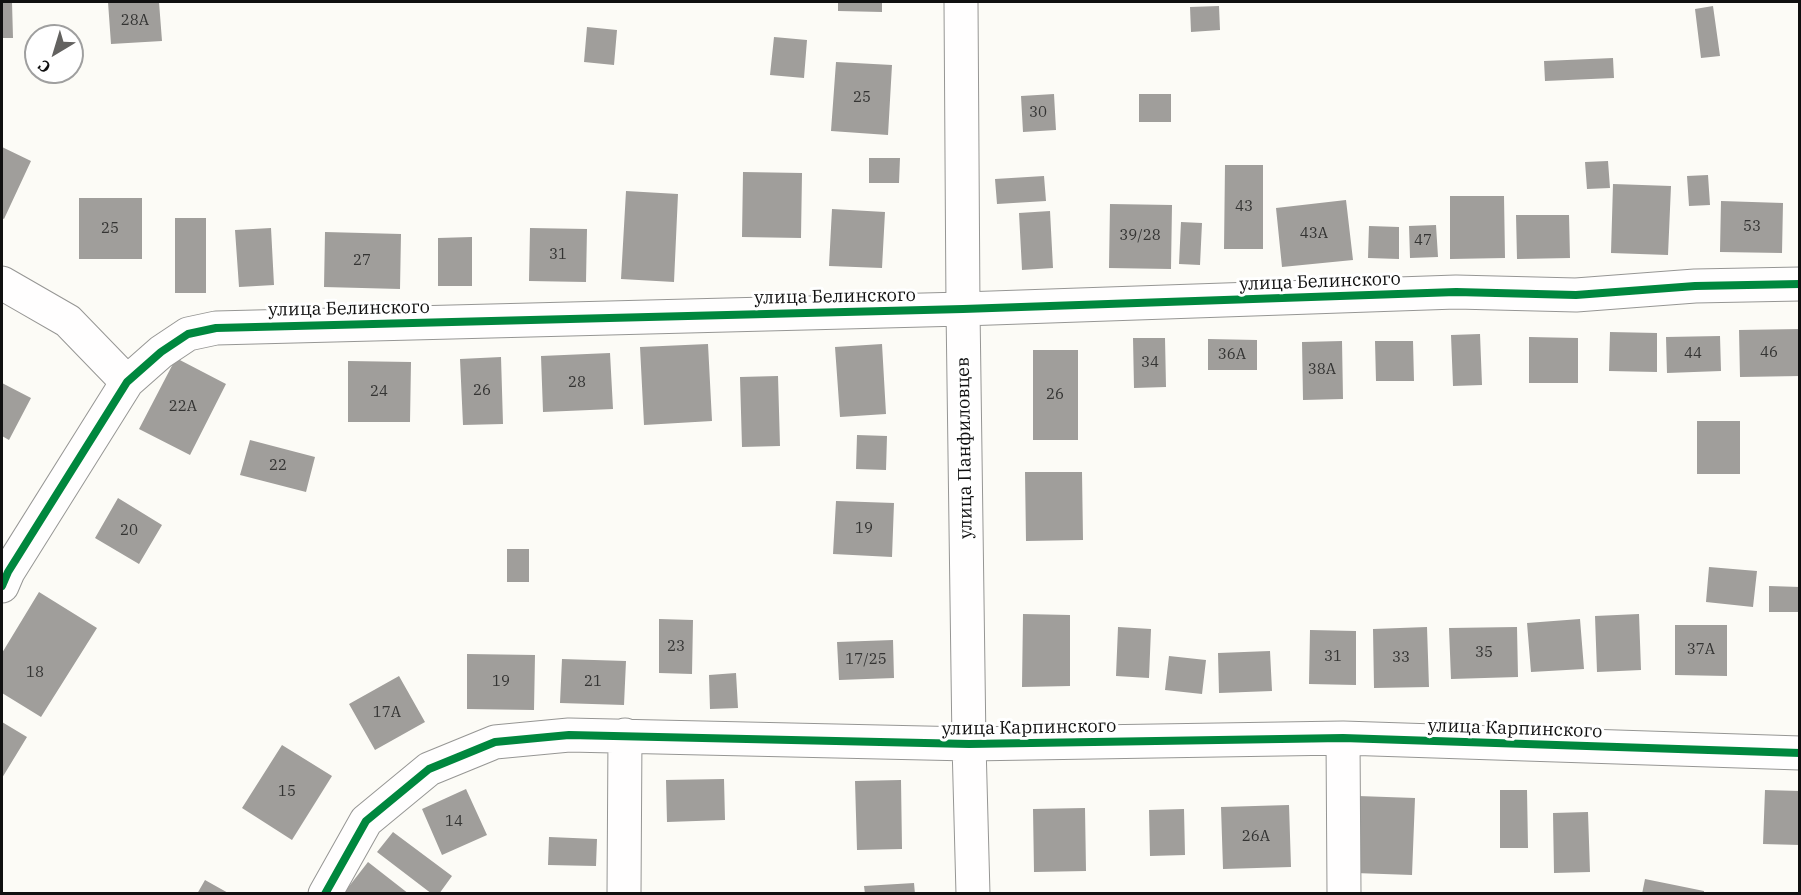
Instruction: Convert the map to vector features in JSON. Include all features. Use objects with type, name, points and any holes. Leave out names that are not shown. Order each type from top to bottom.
[{"type":"street","name":"улица Панфиловцев","points":[[961,2],[963,309],[973,894]]},
{"type":"street","points":[[2,283],[68,321],[127,382]]},
{"type":"street","name":"улица Белинского","points":[[2,586],[8,572],[127,382],[161,352],[188,334],[216,328],[963,309],[1456,292],[1576,295],[1695,286],[1800,284]]},
{"type":"street","name":"улица Карпинского","points":[[325,894],[366,821],[429,769],[495,742],[569,735],[969,744],[1343,738],[1800,753]]},
{"type":"street","points":[[624,894],[625,735]]},
{"type":"street","points":[[1343,738],[1344,894]]},
{"type":"building","points":[[2,2],[12,2],[13,38],[2,38]]},
{"type":"building","points":[[108,2],[159,2],[162,41],[111,44]]},
{"type":"building","points":[[838,2],[882,2],[882,12],[838,11]]},
{"type":"building","points":[[1219,6],[1220,30],[1191,32],[1190,7]]},
{"type":"building","points":[[1713,6],[1720,56],[1701,58],[1695,9]]},
{"type":"building","points":[[587,27],[617,30],[614,65],[584,62]]},
{"type":"building","points":[[774,37],[807,40],[804,78],[770,75]]},
{"type":"building","points":[[1613,58],[1614,78],[1545,81],[1544,61]]},
{"type":"building","points":[[836,62],[892,65],[888,135],[831,131]]},
{"type":"building","points":[[1054,94],[1056,130],[1023,132],[1021,96]]},
{"type":"building","points":[[1139,94],[1171,94],[1171,122],[1139,122]]},
{"type":"building","points":[[2,147],[31,161],[4,219],[2,218]]},
{"type":"building","points":[[869,158],[900,158],[899,183],[869,183]]},
{"type":"building","points":[[1608,161],[1610,188],[1587,189],[1585,162]]},
{"type":"building","points":[[1225,165],[1263,165],[1263,249],[1224,249]]},
{"type":"building","points":[[743,172],[802,173],[801,238],[742,237]]},
{"type":"building","points":[[1708,175],[1710,205],[1689,206],[1687,176]]},
{"type":"building","points":[[1044,176],[1046,201],[997,204],[995,179]]},
{"type":"building","points":[[1613,184],[1671,186],[1668,255],[1611,253]]},
{"type":"building","points":[[626,191],[678,194],[674,282],[621,279]]},
{"type":"building","points":[[1450,196],[1504,196],[1505,258],[1450,259]]},
{"type":"building","points":[[79,198],[142,198],[142,259],[79,259]]},
{"type":"building","points":[[1346,200],[1353,260],[1282,267],[1276,208]]},
{"type":"building","points":[[1721,201],[1783,203],[1782,253],[1720,252]]},
{"type":"building","points":[[1110,204],[1172,205],[1171,269],[1109,268]]},
{"type":"building","points":[[832,209],[885,212],[882,268],[829,266]]},
{"type":"building","points":[[1050,211],[1053,268],[1022,270],[1019,213]]},
{"type":"building","points":[[1516,215],[1569,215],[1570,258],[1517,259]]},
{"type":"building","points":[[175,218],[206,218],[206,293],[175,293]]},
{"type":"building","points":[[1181,222],[1202,223],[1200,265],[1179,264]]},
{"type":"building","points":[[1436,225],[1438,257],[1410,258],[1409,226]]},
{"type":"building","points":[[1369,226],[1399,227],[1399,259],[1368,258]]},
{"type":"building","points":[[271,228],[274,285],[239,287],[235,230]]},
{"type":"building","points":[[530,228],[587,229],[586,282],[529,281]]},
{"type":"building","points":[[325,232],[401,234],[400,289],[324,287]]},
{"type":"building","points":[[472,237],[472,286],[438,286],[438,238]]},
{"type":"building","points":[[1800,329],[1800,376],[1740,377],[1739,330]]},
{"type":"building","points":[[1610,332],[1657,333],[1657,372],[1609,371]]},
{"type":"building","points":[[1480,334],[1482,385],[1453,386],[1451,335]]},
{"type":"building","points":[[1720,336],[1721,371],[1667,373],[1666,337]]},
{"type":"building","points":[[1529,337],[1578,338],[1578,383],[1529,383]]},
{"type":"building","points":[[1133,338],[1165,338],[1166,387],[1134,388]]},
{"type":"building","points":[[1208,339],[1257,340],[1257,370],[1208,370]]},
{"type":"building","points":[[1342,341],[1343,399],[1303,400],[1302,342]]},
{"type":"building","points":[[1375,341],[1413,341],[1414,381],[1376,381]]},
{"type":"building","points":[[708,344],[712,421],[644,425],[640,347]]},
{"type":"building","points":[[882,344],[886,414],[840,417],[835,347]]},
{"type":"building","points":[[1033,350],[1078,350],[1078,440],[1033,440]]},
{"type":"building","points":[[610,353],[613,409],[543,412],[541,356]]},
{"type":"building","points":[[501,357],[503,424],[463,425],[460,359]]},
{"type":"building","points":[[176,358],[226,384],[190,455],[139,429]]},
{"type":"building","points":[[348,361],[411,362],[410,422],[348,422]]},
{"type":"building","points":[[778,376],[780,446],[742,447],[740,377]]},
{"type":"building","points":[[2,383],[31,398],[9,440],[2,436]]},
{"type":"building","points":[[1697,421],[1740,421],[1740,474],[1697,474]]},
{"type":"building","points":[[857,435],[887,436],[886,470],[856,469]]},
{"type":"building","points":[[250,440],[315,457],[306,492],[240,475]]},
{"type":"building","points":[[1025,472],[1082,472],[1083,540],[1026,541]]},
{"type":"building","points":[[118,498],[162,525],[139,564],[95,538]]},
{"type":"building","points":[[836,501],[894,503],[892,557],[833,554]]},
{"type":"building","points":[[507,549],[529,549],[529,582],[507,582]]},
{"type":"building","points":[[1709,567],[1757,571],[1753,607],[1706,602]]},
{"type":"building","points":[[1769,586],[1800,587],[1800,612],[1769,612]]},
{"type":"building","points":[[39,592],[97,628],[41,717],[2,693],[2,653]]},
{"type":"building","points":[[1023,614],[1070,615],[1070,686],[1022,687]]},
{"type":"building","points":[[1639,614],[1641,670],[1597,672],[1595,616]]},
{"type":"building","points":[[659,619],[693,620],[692,674],[659,673]]},
{"type":"building","points":[[1580,619],[1584,669],[1531,672],[1527,623]]},
{"type":"building","points":[[1675,625],[1727,625],[1727,676],[1675,675]]},
{"type":"building","points":[[1118,627],[1151,629],[1149,678],[1116,676]]},
{"type":"building","points":[[1427,627],[1429,687],[1374,688],[1373,629]]},
{"type":"building","points":[[1517,627],[1518,677],[1451,679],[1449,628]]},
{"type":"building","points":[[1310,630],[1356,631],[1356,685],[1309,684]]},
{"type":"building","points":[[893,640],[894,678],[839,680],[837,642]]},
{"type":"building","points":[[1270,651],[1272,691],[1219,693],[1218,653]]},
{"type":"building","points":[[467,654],[535,655],[534,710],[467,709]]},
{"type":"building","points":[[1169,656],[1206,660],[1202,694],[1165,690]]},
{"type":"building","points":[[562,659],[626,661],[624,705],[560,703]]},
{"type":"building","points":[[736,673],[738,708],[710,709],[709,675]]},
{"type":"building","points":[[399,676],[425,722],[375,750],[349,704]]},
{"type":"building","points":[[2,722],[27,737],[2,778]]},
{"type":"building","points":[[282,745],[332,776],[292,840],[242,808]]},
{"type":"building","points":[[724,779],[725,820],[667,822],[666,780]]},
{"type":"building","points":[[901,780],[902,849],[857,850],[855,781]]},
{"type":"building","points":[[466,789],[487,835],[442,855],[422,809]]},
{"type":"building","points":[[1500,790],[1527,790],[1528,848],[1500,848]]},
{"type":"building","points":[[1765,790],[1800,791],[1800,845],[1763,844]]},
{"type":"building","points":[[1358,796],[1415,798],[1412,875],[1355,873]]},
{"type":"building","points":[[1289,805],[1291,867],[1223,869],[1221,807]]},
{"type":"building","points":[[1085,808],[1086,871],[1034,872],[1033,809]]},
{"type":"building","points":[[1184,809],[1185,855],[1150,856],[1149,810]]},
{"type":"building","points":[[1588,812],[1590,872],[1554,873],[1553,813]]},
{"type":"building","points":[[393,832],[452,876],[439,894],[432,894],[377,852]]},
{"type":"building","points":[[549,837],[597,839],[596,866],[548,865]]},
{"type":"building","points":[[368,862],[409,894],[343,894]]},
{"type":"building","points":[[1645,879],[1704,891],[1704,894],[1642,894]]},
{"type":"building","points":[[205,880],[230,894],[197,894]]},
{"type":"building","points":[[914,883],[915,894],[865,894],[864,886]]},
{"type":"cycle path","points":[[2,586],[8,572],[127,382],[161,352],[188,334],[216,328],[963,309],[1456,292],[1576,295],[1695,286],[1800,284]]},
{"type":"cycle path","points":[[325,894],[366,821],[429,769],[495,742],[569,735],[969,744],[1343,738],[1800,753]]}]
